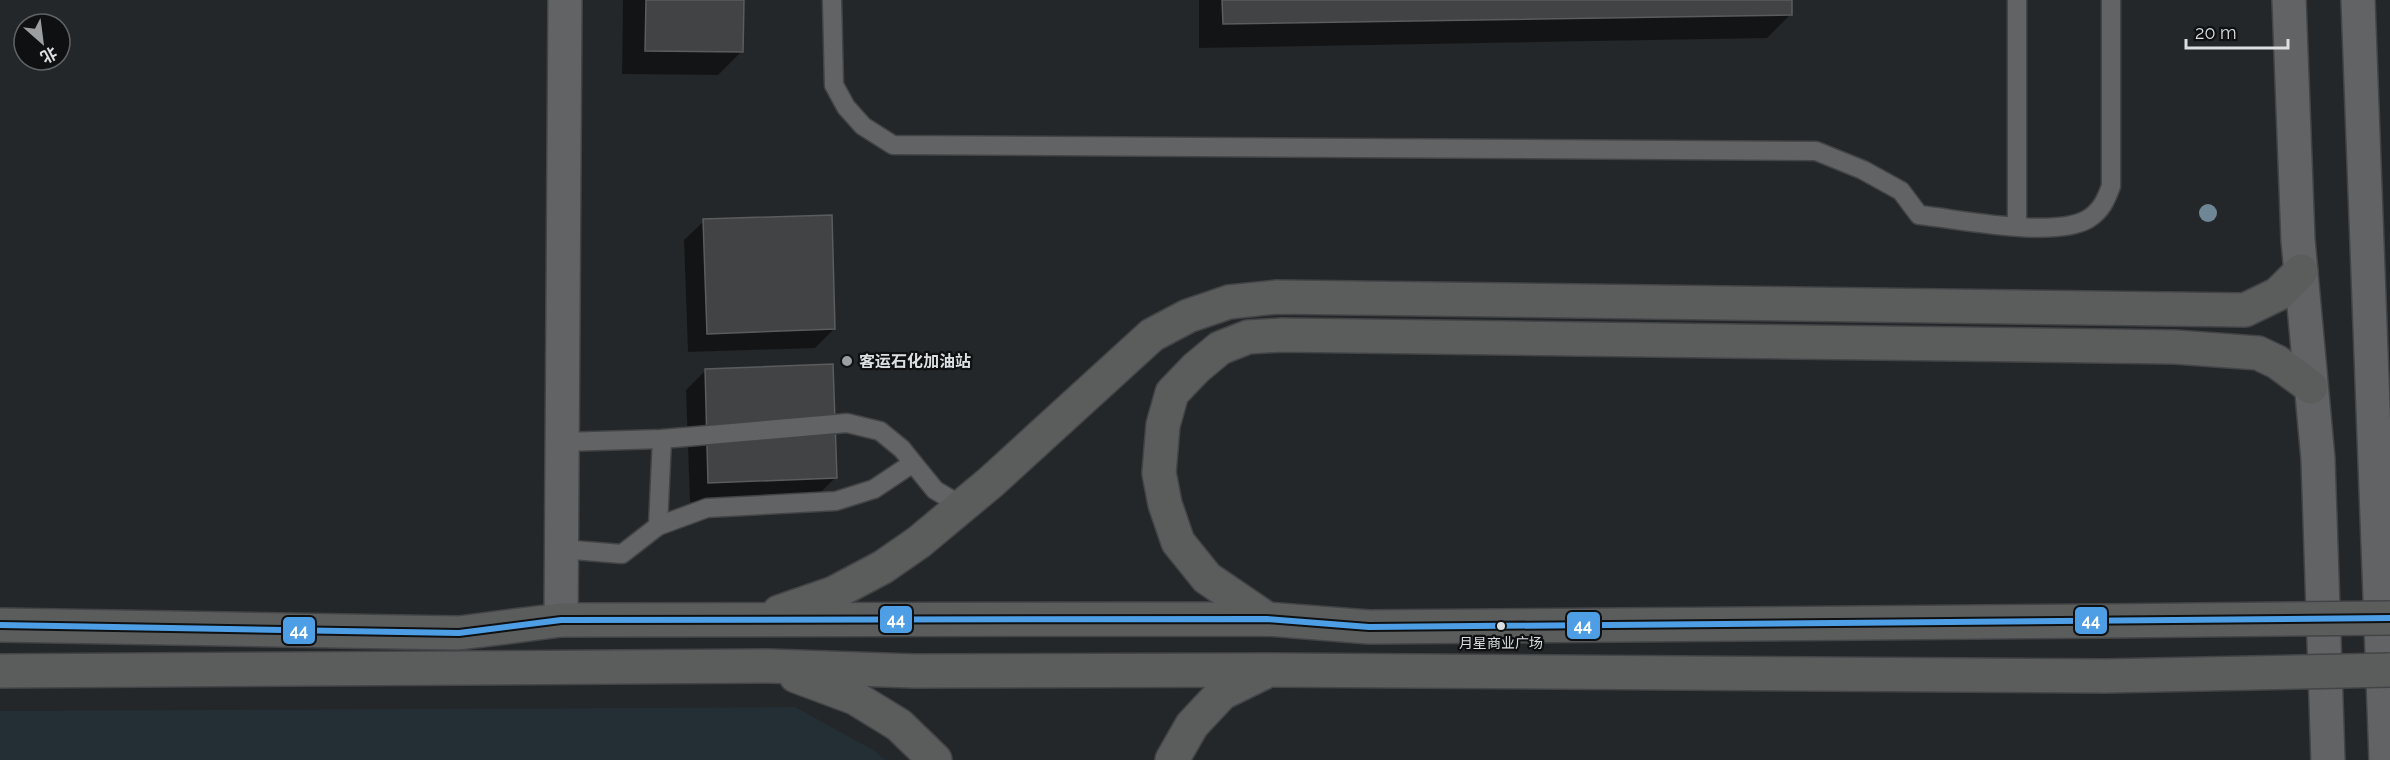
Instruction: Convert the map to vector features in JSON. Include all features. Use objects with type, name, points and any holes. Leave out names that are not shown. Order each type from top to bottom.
[{"type":"main road","points":[[752,621],[834,593],[883,567],[919,542],[962,506],[1152,335],[1188,316],[1229,302],[1277,297],[2245,310],[2278,294],[2301,271]]},
{"type":"main road","points":[[1267,619],[1208,578],[1178,542],[1165,504],[1159,473],[1163,425],[1172,393],[1196,368],[1220,348],[1248,338],[1281,335],[2175,347],[2258,353],[2277,362],[2311,387]]},
{"type":"main road","points":[[0,625],[459,633],[561,620],[1267,619],[1369,627],[2390,618]]},
{"type":"main road","points":[[769,666],[855,698],[899,725],[935,760]]},
{"type":"main road","points":[[0,671],[769,666],[914,671],[1269,669],[2105,676],[2390,670]]},
{"type":"main road","points":[[1172,760],[1192,725],[1222,693],[1269,669]]},
{"type":"street","points":[[561,620],[565,0]]},
{"type":"street","points":[[2289,0],[2298,240],[2318,459],[2328,760]]},
{"type":"street","points":[[2358,0],[2386,760]]},
{"type":"lane","points":[[832,0],[834,85],[846,108],[863,126],[893,146],[1816,151],[1863,170],[1901,191],[1919,215],[2017,226],[2065,227],[2088,219],[2104,205],[2111,186],[2111,0]]},
{"type":"lane","points":[[2017,0],[2017,226]]},
{"type":"lane","points":[[562,442],[662,439],[847,423],[880,431],[902,449],[935,489],[962,506]]},
{"type":"lane","points":[[658,526],[662,439]]},
{"type":"lane","points":[[561,549],[622,554],[658,526],[707,508],[836,501],[874,489],[913,463]]},
{"type":"shaded area","points":[[795,707],[875,751],[885,760],[0,760],[0,711]]},
{"type":"building","points":[[646,0],[744,0],[743,52],[645,51]]},
{"type":"building","points":[[1222,0],[1792,0],[1792,15],[1223,24]]},
{"type":"building","points":[[832,215],[835,329],[707,334],[703,219]]},
{"type":"building","points":[[833,364],[837,478],[708,483],[705,369]]},
{"type":"transit line","name":"44","points":[[0,625],[459,633],[561,620],[1267,619],[1369,627],[2390,618]]},
{"type":"place","name":"客运石化加油站","points":[[847,361]]},
{"type":"place","name":"月星商业广场","points":[[1501,626]]}]
